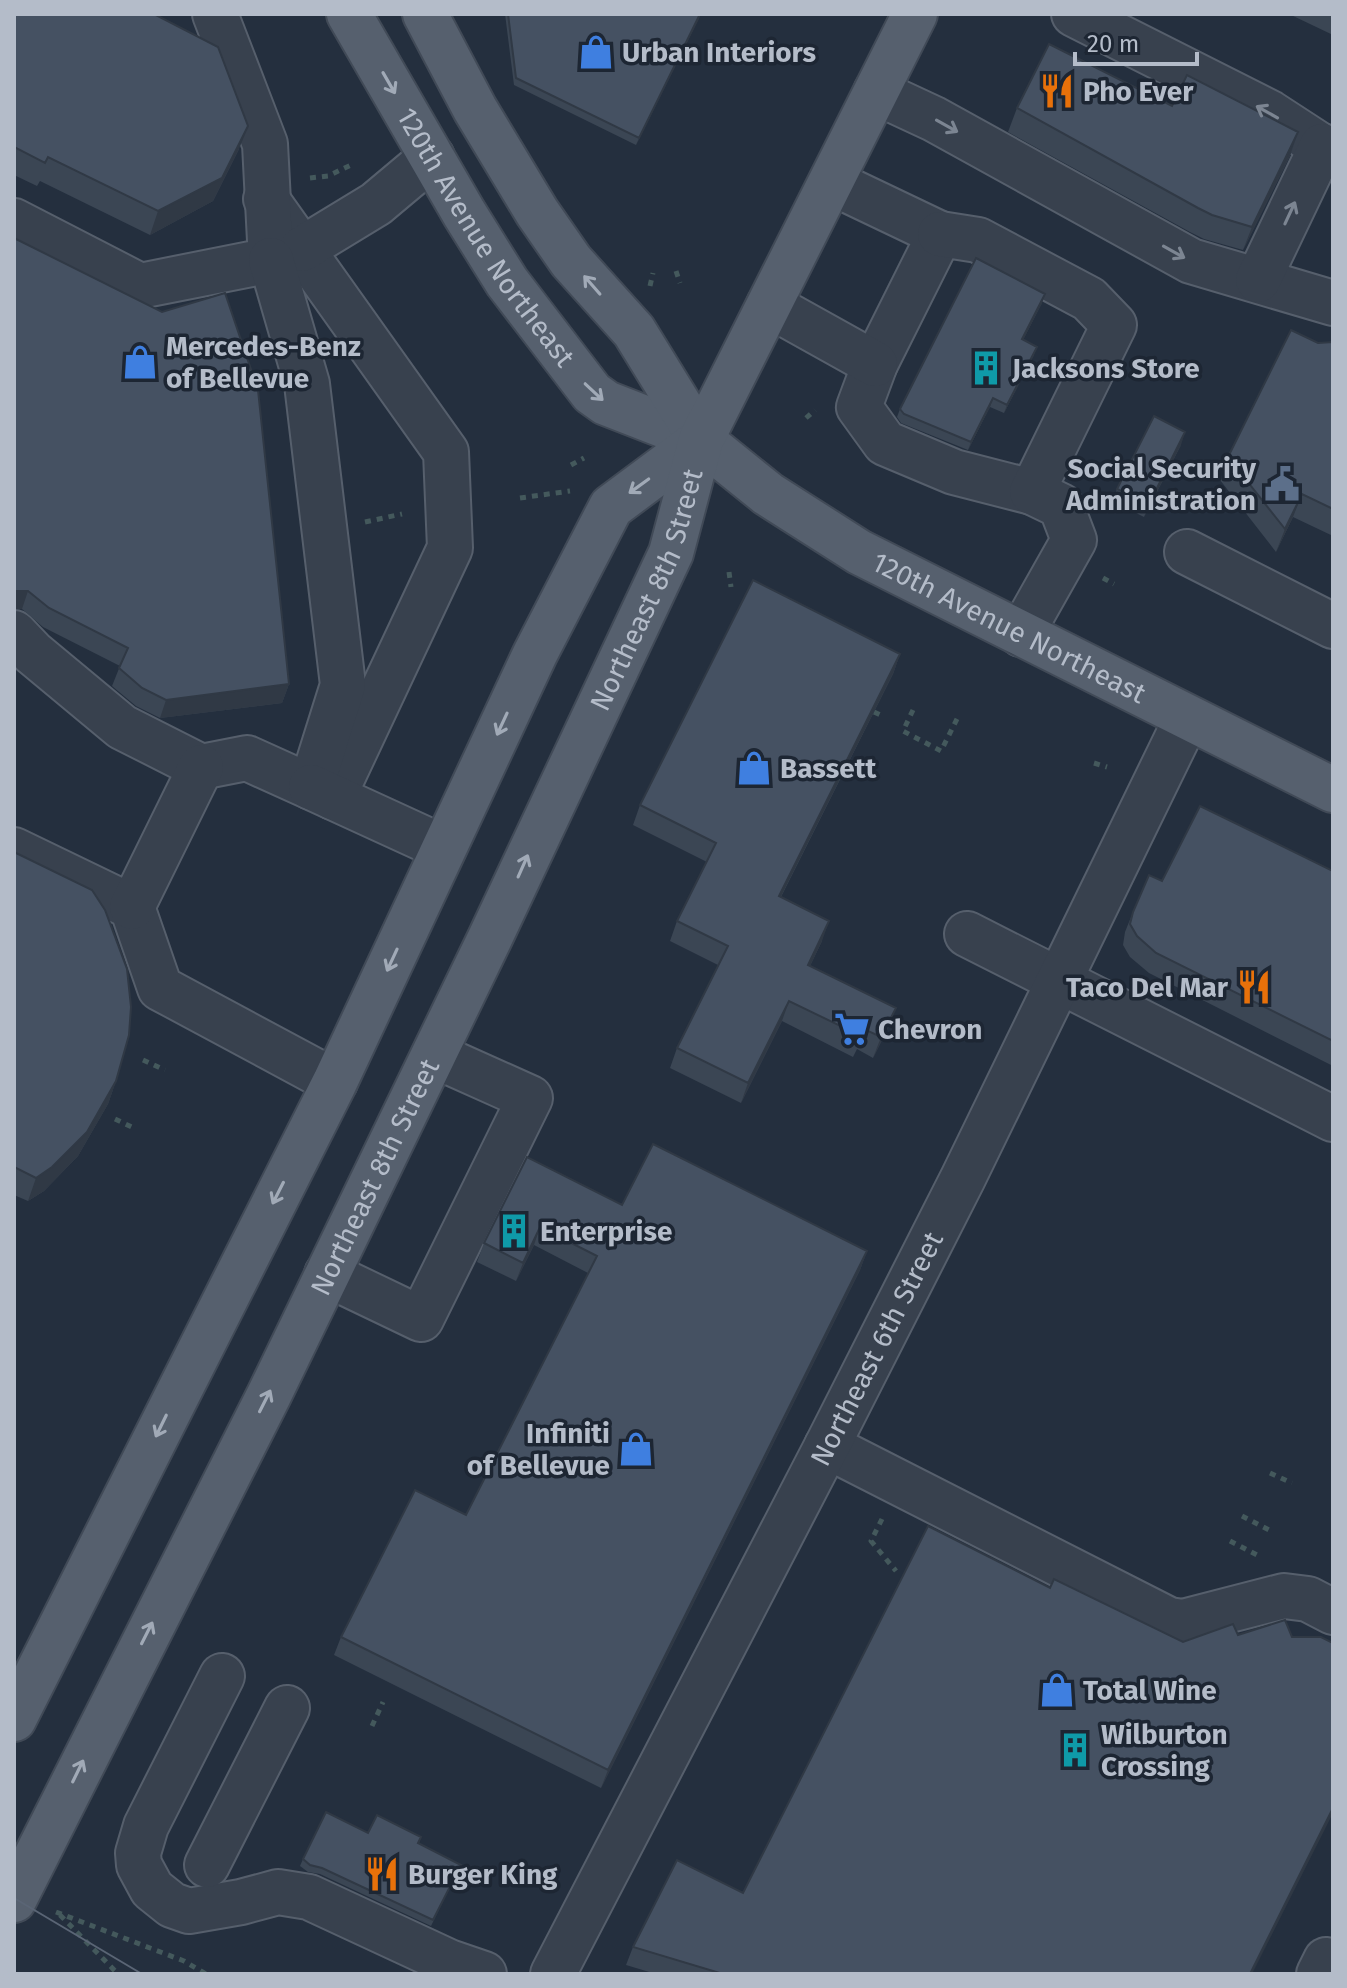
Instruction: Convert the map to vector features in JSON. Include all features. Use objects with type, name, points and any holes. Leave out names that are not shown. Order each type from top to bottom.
[{"type":"main road","name":"120th Avenue Northeast","points":[[349,14],[507,282],[592,393],[606,403],[701,440],[768,494],[859,552],[1333,790]]},
{"type":"main road","name":"120th Avenue Northeast","points":[[425,14],[475,109],[537,212],[571,261],[634,331],[701,440]]},
{"type":"main road","name":"Northeast 8th Street","points":[[14,1900],[434,1055],[671,553],[701,440],[915,14]]},
{"type":"main road","name":"Northeast 8th Street","points":[[14,1719],[26,1666],[335,1082],[535,654],[611,507],[701,440]]},
{"type":"street","points":[[215,14],[265,144],[266,199],[286,255],[307,384],[343,685],[322,792]]},
{"type":"street","points":[[876,92],[934,119],[1191,261],[1309,290],[1327,150],[1270,113],[1074,14]]},
{"type":"street","points":[[14,221],[140,286],[286,255],[376,204],[432,157]]},
{"type":"street","points":[[831,182],[940,234],[978,240],[1089,299],[1114,325],[1032,492]]},
{"type":"street","points":[[940,234],[875,364],[859,407],[885,443],[954,472],[1032,492],[1061,506],[1074,540],[1021,634]]},
{"type":"street","points":[[286,255],[446,452],[450,548],[322,792]]},
{"type":"street","points":[[769,305],[875,364]]},
{"type":"street","points":[[1187,552],[1333,626]]},
{"type":"street","points":[[14,633],[33,653],[122,727],[201,767],[247,758],[444,848]]},
{"type":"street","name":"Northeast 6th Street","points":[[553,1974],[956,1192],[1187,718]]},
{"type":"street","points":[[132,907],[201,767]]},
{"type":"street","points":[[14,850],[132,907],[160,988],[335,1082]]},
{"type":"street","points":[[967,934],[1333,1119]]},
{"type":"street","points":[[327,1274],[421,1319],[530,1098],[434,1055]]},
{"type":"street","points":[[827,1446],[1169,1620],[1183,1622],[1284,1596],[1308,1599],[1333,1612]]},
{"type":"street","points":[[222,1676],[146,1826],[138,1853],[139,1865],[152,1889],[172,1905],[189,1911],[278,1892],[309,1897],[449,1962],[484,1974]]},
{"type":"street","points":[[207,1865],[287,1708]]},
{"type":"path","points":[[319,177],[335,174],[353,164]]},
{"type":"path","points":[[676,271],[680,283]]},
{"type":"path","points":[[650,286],[653,273]]},
{"type":"path","points":[[806,418],[815,410]]},
{"type":"path","points":[[571,465],[584,458]]},
{"type":"path","points":[[520,498],[576,490]]},
{"type":"path","points":[[360,522],[402,514]]},
{"type":"path","points":[[729,572],[731,587]]},
{"type":"path","points":[[1103,578],[1114,584]]},
{"type":"path","points":[[913,710],[903,731],[941,751],[958,717]]},
{"type":"path","points":[[874,712],[883,716]]},
{"type":"path","points":[[1094,763],[1107,767]]},
{"type":"path","points":[[143,1060],[165,1070]]},
{"type":"path","points":[[115,1119],[136,1129]]},
{"type":"path","points":[[1270,1473],[1292,1483]]},
{"type":"path","points":[[1242,1516],[1269,1530]]},
{"type":"path","points":[[893,1524],[883,1518],[871,1541],[896,1571]]},
{"type":"path","points":[[1230,1541],[1257,1555]]},
{"type":"path","points":[[372,1726],[383,1702]]},
{"type":"path","points":[[118,1974],[56,1912],[184,1961],[206,1974]]},
{"type":"building","points":[[14,14],[154,14],[218,47],[248,126],[222,178],[158,211],[48,157],[45,163],[14,147]]},
{"type":"building","name":"Urban Interiors","points":[[508,14],[700,14],[639,138],[516,78]]},
{"type":"building","points":[[1049,44],[1172,106],[1187,75],[1298,132],[1252,227],[1198,208],[1017,108]]},
{"type":"building","points":[[14,238],[162,312],[225,293],[258,390],[289,684],[166,700],[142,688],[119,668],[128,648],[49,608],[28,591],[14,591]]},
{"type":"building","points":[[976,258],[1045,294],[1022,339],[1037,347],[1007,405],[993,398],[971,442],[904,414],[900,409]]},
{"type":"building","points":[[1291,330],[1318,343],[1333,342],[1333,509],[1302,494],[1285,529],[1228,457]]},
{"type":"building","points":[[1154,416],[1185,432],[1149,504],[1117,489]]},
{"type":"building","points":[[753,580],[900,654],[779,896],[829,921],[808,965],[896,1008],[881,1037],[864,1029],[861,1036],[789,1001],[748,1083],[677,1048],[728,946],[677,921],[716,843],[640,805]]},
{"type":"building","points":[[1200,806],[1333,871],[1333,1041],[1156,953],[1137,936],[1130,924],[1149,875],[1162,881]]},
{"type":"building","points":[[14,852],[92,890],[105,910],[127,969],[131,1007],[129,1035],[116,1081],[87,1132],[52,1167],[36,1178],[14,1167]]},
{"type":"building","name":"Infiniti of Bellevue","points":[[653,1144],[867,1251],[608,1770],[341,1637],[415,1490],[466,1515],[597,1256],[540,1227],[523,1263],[484,1243],[527,1157],[622,1205]]},
{"type":"building","name":"Wilburton Crossing","points":[[928,1526],[1050,1588],[1054,1579],[1183,1642],[1233,1624],[1238,1635],[1285,1620],[1292,1637],[1321,1637],[1333,1643],[1333,1808],[1250,1974],[723,1974],[633,1947],[677,1860],[743,1893]]},
{"type":"building","name":"Burger King","points":[[326,1812],[368,1833],[377,1815],[421,1837],[418,1843],[461,1865],[433,1920],[310,1865],[303,1859]]},
{"type":"tram line","points":[[14,1898],[142,1974]]},
{"type":"place","name":"Urban Interiors","points":[[596,52]]},
{"type":"place","name":"Pho Ever","points":[[1057,91]]},
{"type":"place","name":"Mercedes-Benz of Bellevue","points":[[140,362]]},
{"type":"place","name":"Jacksons Store","points":[[986,368]]},
{"type":"place","name":"Social Security Administration","points":[[1282,484]]},
{"type":"place","name":"Bassett","points":[[754,768]]},
{"type":"place","name":"Taco Del Mar","points":[[1254,987]]},
{"type":"place","name":"Chevron","points":[[852,1029]]},
{"type":"place","name":"Enterprise","points":[[514,1231]]},
{"type":"place","name":"Infiniti of Bellevue","points":[[636,1449]]},
{"type":"place","name":"Total Wine","points":[[1057,1690]]},
{"type":"place","name":"Wilburton Crossing","points":[[1075,1750]]},
{"type":"place","name":"Burger King","points":[[382,1874]]}]
